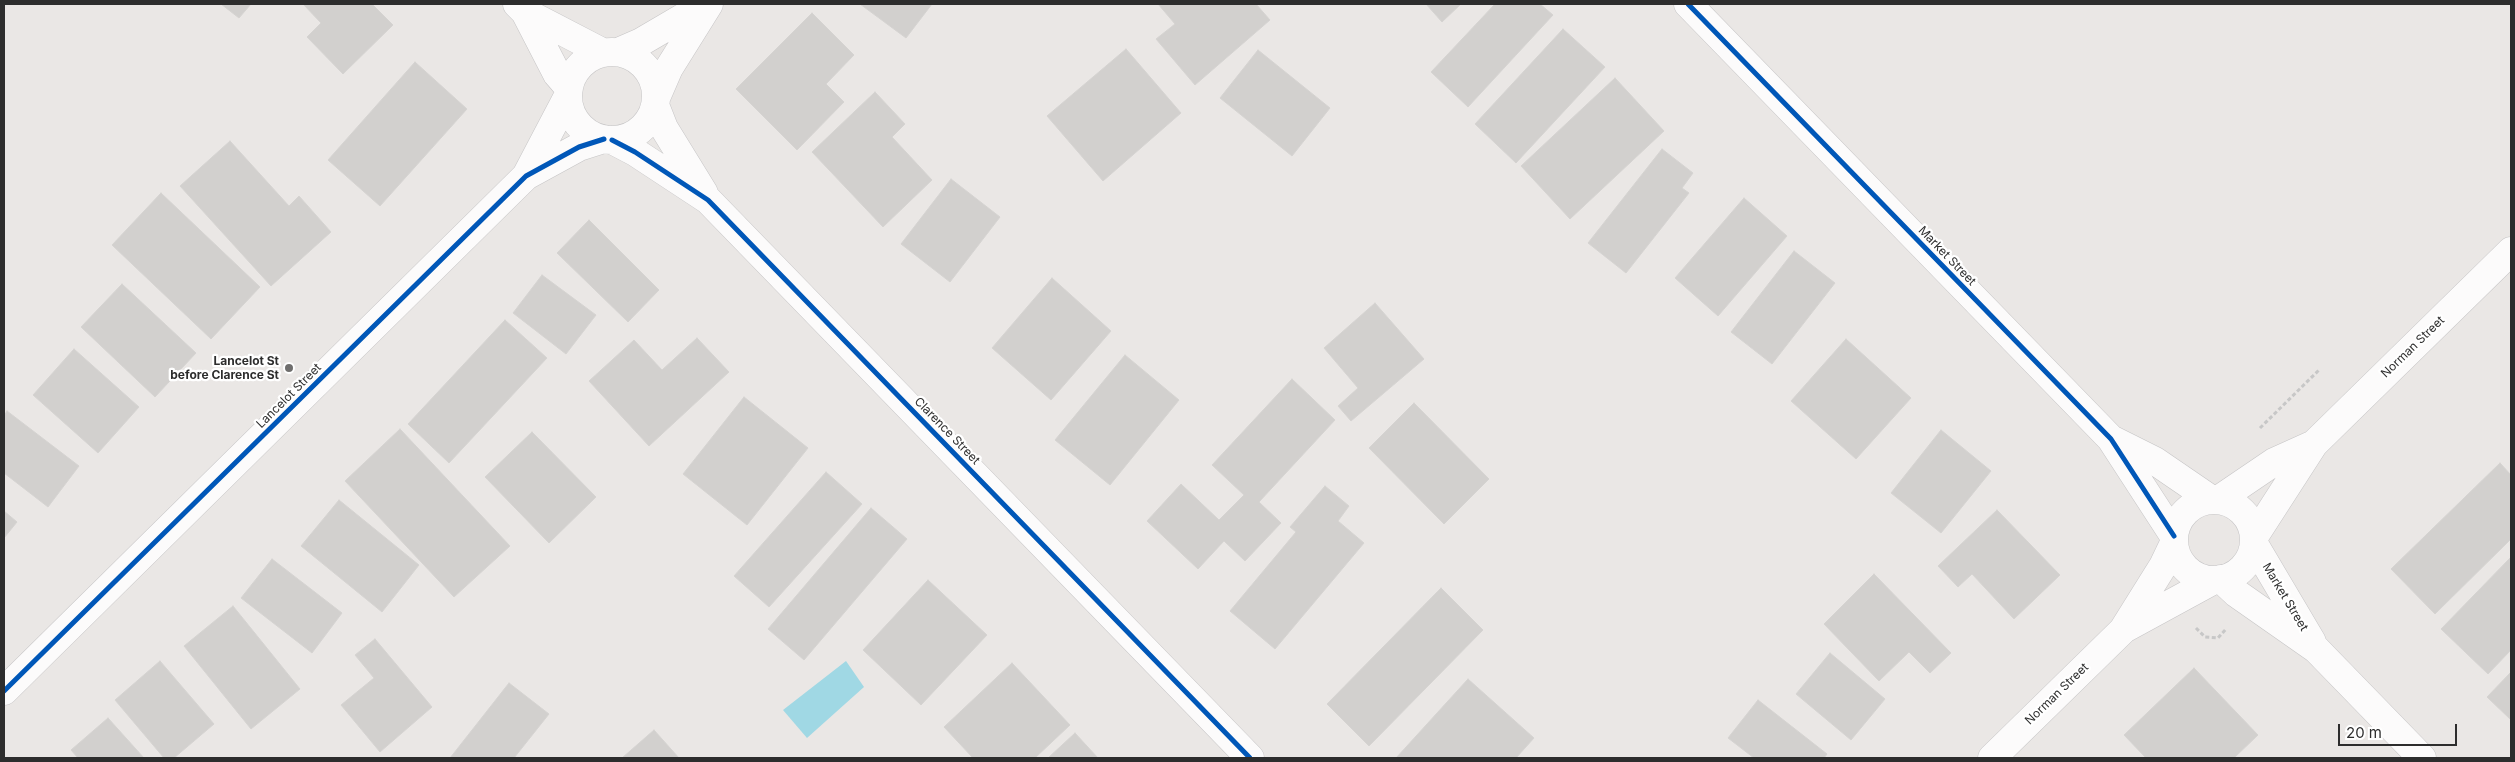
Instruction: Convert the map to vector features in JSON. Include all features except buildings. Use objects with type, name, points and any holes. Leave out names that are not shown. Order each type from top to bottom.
[{"type":"street","points":[[708,4],[669,68],[650,119],[640,130],[627,137],[608,139],[590,133],[578,124],[571,111],[569,92],[574,74],[583,63],[641,42],[708,4]]},
{"type":"street","name":"Market Street","points":[[1688,4],[2111,439],[2174,540]]},
{"type":"street","points":[[521,8],[611,53],[632,56],[644,65],[654,84],[655,102]]},
{"type":"street","points":[[521,8],[556,74],[569,92]]},
{"type":"street","name":"Lancelot Street","points":[[526,176],[569,92]]},
{"type":"street","name":"Clarence Street","points":[[655,102],[664,128],[708,200]]},
{"type":"street","name":"Clarence Street","points":[[608,139],[636,152],[708,200],[1250,758]]},
{"type":"street","name":"Lancelot Street","points":[[4,691],[526,176],[578,147],[608,139]]},
{"type":"street","name":"Norman Street","points":[[2254,541],[2314,444],[2511,251]]},
{"type":"street","name":"Market Street","points":[[2111,439],[2155,462],[2215,500]]},
{"type":"street","name":"Norman Street","points":[[2215,500],[2274,462],[2314,444]]},
{"type":"street","points":[[2215,500],[2232,503],[2243,512],[2251,523],[2254,541],[2250,558],[2241,570],[2218,580],[2200,577],[2186,569],[2178,558],[2174,540],[2178,522],[2187,511],[2198,504],[2215,500]]},
{"type":"street","name":"Norman Street","points":[[1992,758],[2123,630],[2163,566],[2174,540]]},
{"type":"street","name":"Market Street","points":[[2254,541],[2316,649]]},
{"type":"street","name":"Market Street","points":[[2218,580],[2316,649],[2422,758]]},
{"type":"street","name":"Norman Street","points":[[2123,630],[2218,580]]},
{"type":"path","points":[[2253,435],[2319,370]]},
{"type":"water","points":[[846,661],[864,687],[807,738],[783,710]]},
{"type":"cycle path","points":[[1688,4],[2111,439],[2174,536]]},
{"type":"cycle path","points":[[4,691],[526,176],[579,147],[604,139]]},
{"type":"cycle path","points":[[612,140],[635,152],[708,200],[1250,758]]},
{"type":"place","name":"Lancelot St before Clarence St","points":[[289,368]]}]
